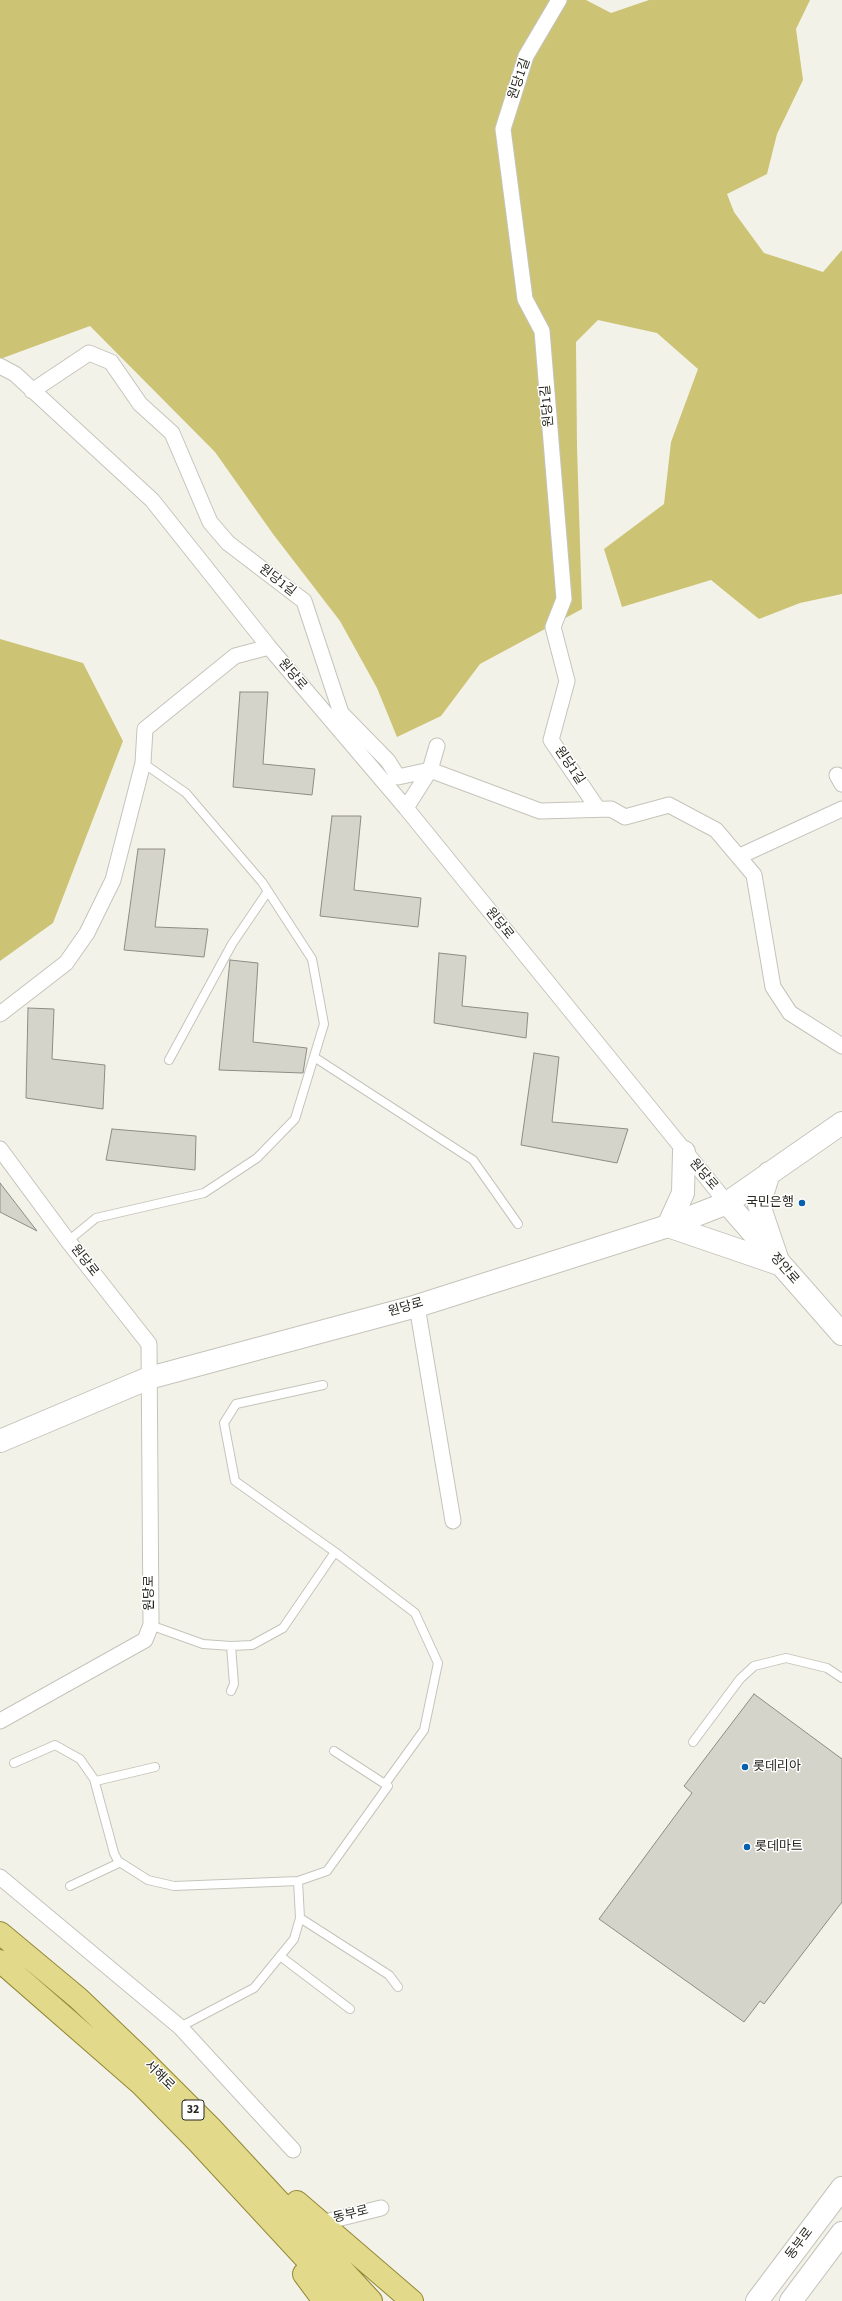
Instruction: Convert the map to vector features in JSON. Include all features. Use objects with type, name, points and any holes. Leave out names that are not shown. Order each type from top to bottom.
[{"type":"main road","name":"서해로","points":[[0,1933],[78,1998],[210,2127],[371,2301]]},
{"type":"main road","name":"서해로","points":[[0,1961],[75,2025],[142,2086],[223,2169],[345,2301]]},
{"type":"main road","points":[[0,1973],[75,2025]]},
{"type":"main road","points":[[210,2127],[412,2301]]},
{"type":"main road","points":[[223,2169],[324,2301]]},
{"type":"street","name":"원당1길","points":[[559,0],[526,56],[503,129],[525,299],[542,331],[564,599],[552,626],[567,681],[551,740],[598,809]]},
{"type":"street","name":"원당1길","points":[[32,391],[89,352],[111,362],[140,404],[172,433],[210,522],[228,543],[304,601],[341,713],[388,761],[398,777],[430,770]]},
{"type":"street","name":"원당로","points":[[0,366],[14,374],[152,500],[269,647],[406,808],[727,1204]]},
{"type":"street","points":[[0,1014],[66,963],[87,933],[112,880],[143,764],[145,729],[235,656],[269,647]]},
{"type":"street","points":[[406,808],[430,770],[437,746]]},
{"type":"street","points":[[430,770],[540,811],[611,809],[625,817],[669,805],[716,830],[740,856],[754,875],[773,986],[790,1013],[842,1046]]},
{"type":"street","points":[[740,856],[842,810]]},
{"type":"street","name":"원당로","points":[[0,1441],[149,1378],[417,1306],[668,1226],[727,1204],[842,1123]]},
{"type":"street","name":"원당로","points":[[0,1149],[68,1241],[149,1344],[150,1625],[145,1640],[0,1721]]},
{"type":"street","points":[[684,1152],[683,1193],[668,1226],[779,1264]]},
{"type":"street","points":[[769,1173],[759,1205],[779,1264]]},
{"type":"street","name":"정안로","points":[[727,1204],[842,1334]]},
{"type":"street","points":[[417,1306],[453,1521]]},
{"type":"street","points":[[0,1877],[180,2028],[293,2150]]},
{"type":"street","name":"동부로","points":[[758,2301],[842,2188]]},
{"type":"street","name":"동부로","points":[[321,2223],[381,2208]]},
{"type":"street","name":"동부로","points":[[791,2301],[842,2233]]},
{"type":"lane","points":[[68,1241],[96,1218],[204,1193],[257,1158],[295,1119],[324,1024],[312,959],[268,891],[186,793],[143,764]]},
{"type":"lane","points":[[169,1060],[232,944],[268,891]]},
{"type":"lane","points":[[314,1056],[473,1160],[518,1224]]},
{"type":"lane","points":[[323,1385],[236,1404],[224,1423],[235,1481],[335,1552],[415,1613],[438,1663],[424,1730],[385,1784]]},
{"type":"lane","points":[[150,1625],[203,1644],[252,1646],[283,1628],[335,1552]]},
{"type":"lane","points":[[230,1646],[234,1684],[231,1691]]},
{"type":"lane","points":[[693,1742],[740,1679],[754,1666],[786,1658],[827,1668],[842,1678]]},
{"type":"lane","points":[[14,1763],[55,1745],[80,1759],[94,1779],[114,1853],[118,1861],[148,1880],[174,1886],[298,1881],[327,1871],[388,1786],[334,1751]]},
{"type":"lane","points":[[94,1779],[96,1781],[155,1768]]},
{"type":"lane","points":[[70,1886],[119,1863],[118,1861]]},
{"type":"lane","points":[[180,2028],[254,1988],[294,1939],[300,1918],[298,1881]]},
{"type":"lane","points":[[300,1918],[389,1975],[398,1987]]},
{"type":"lane","points":[[280,1956],[350,2009]]},
{"type":"shaded area","points":[[0,0],[586,0],[611,13],[649,0],[810,0],[796,29],[803,80],[777,134],[767,174],[727,194],[734,212],[764,253],[823,272],[842,250],[842,594],[800,603],[759,619],[711,580],[622,607],[604,549],[664,504],[671,442],[698,369],[657,333],[598,320],[576,342],[577,447],[582,609],[480,664],[441,716],[397,737],[377,688],[340,621],[273,534],[215,452],[90,326],[0,359]]},
{"type":"shaded area","points":[[0,639],[83,663],[123,741],[53,923],[0,961]]},
{"type":"building","points":[[240,692],[268,692],[263,764],[315,769],[312,795],[233,787]]},
{"type":"building","points":[[332,816],[361,816],[354,890],[421,898],[418,927],[320,916]]},
{"type":"building","points":[[138,849],[165,849],[155,927],[208,929],[204,957],[124,950]]},
{"type":"building","points":[[439,953],[466,956],[462,1006],[528,1013],[526,1038],[434,1023]]},
{"type":"building","points":[[230,960],[258,963],[253,1042],[307,1048],[303,1073],[219,1070]]},
{"type":"building","points":[[28,1008],[54,1009],[52,1059],[105,1065],[103,1109],[26,1098]]},
{"type":"building","points":[[534,1053],[559,1057],[552,1122],[628,1129],[617,1163],[521,1145]]},
{"type":"building","points":[[112,1129],[196,1136],[195,1170],[106,1160]]},
{"type":"building","points":[[0,1183],[37,1231],[0,1212]]},
{"type":"building","name":"롯데마트","points":[[754,1694],[842,1759],[842,1902],[764,2004],[760,2001],[744,2022],[599,1919],[692,1793],[684,1786]]},
{"type":"place","name":"국민은행","points":[[802,1203]]},
{"type":"place","name":"롯데리아","points":[[745,1767]]},
{"type":"place","name":"롯데마트","points":[[747,1847]]}]
